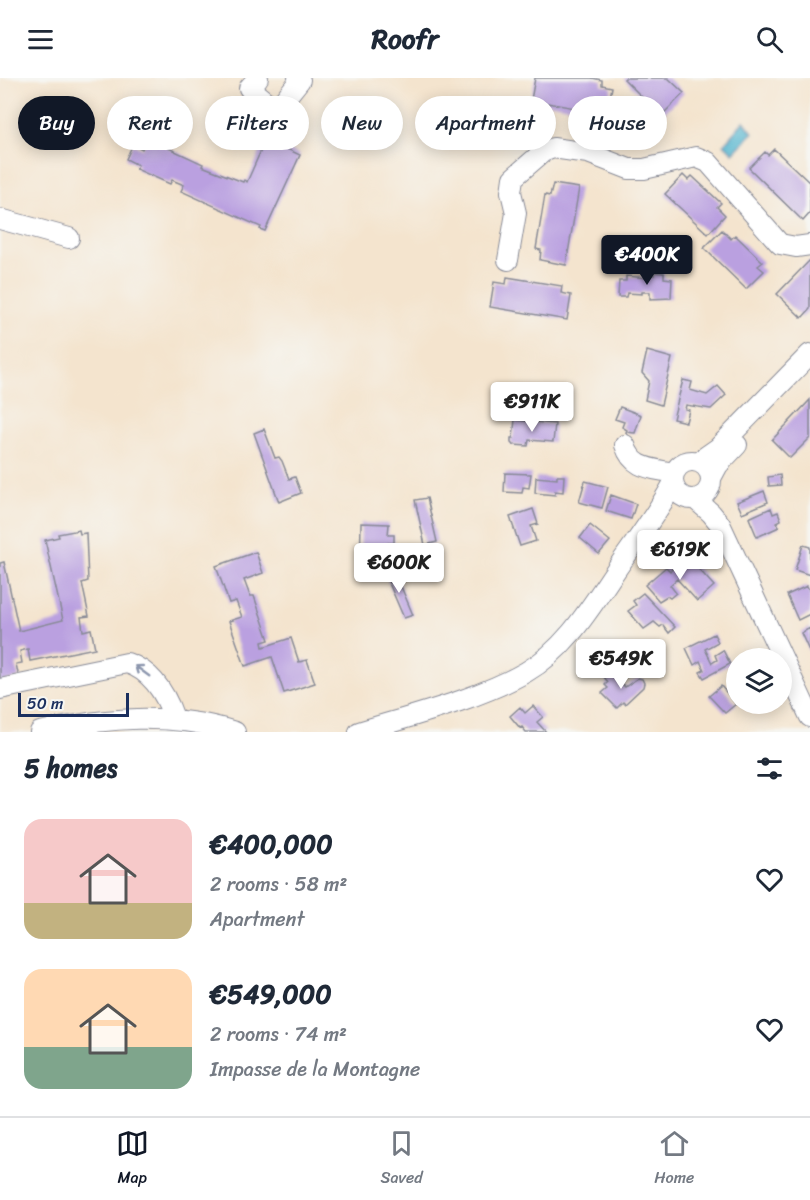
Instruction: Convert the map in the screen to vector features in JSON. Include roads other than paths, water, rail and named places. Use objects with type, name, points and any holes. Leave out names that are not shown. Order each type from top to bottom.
[{"type":"street","points":[[258,78],[249,88],[276,110],[300,80],[298,78]]},
{"type":"street","points":[[508,260],[516,213],[511,192],[513,178],[543,152],[553,148],[588,153],[628,169],[644,169],[696,157],[708,162],[780,244],[796,247],[810,245]]},
{"type":"street","points":[[0,219],[69,238]]},
{"type":"street","points":[[698,462],[718,448],[810,354]]},
{"type":"street","points":[[660,509],[706,493],[726,456],[810,371]]},
{"type":"street","points":[[625,445],[628,455],[634,462],[674,478]]},
{"type":"street","points":[[359,732],[410,725],[525,673],[555,652],[584,617],[660,509],[679,465],[685,462],[698,462],[708,469],[720,524],[810,717]]},
{"type":"street","points":[[674,478],[678,493],[692,499],[711,513],[720,524]]},
{"type":"street","points":[[0,689],[127,663],[139,667],[157,684],[174,718]]},
{"type":"street","points":[[40,732],[123,718],[158,720],[174,718],[211,724],[235,732]]},
{"type":"water","points":[[744,121],[753,133],[733,153],[724,144]]}]
